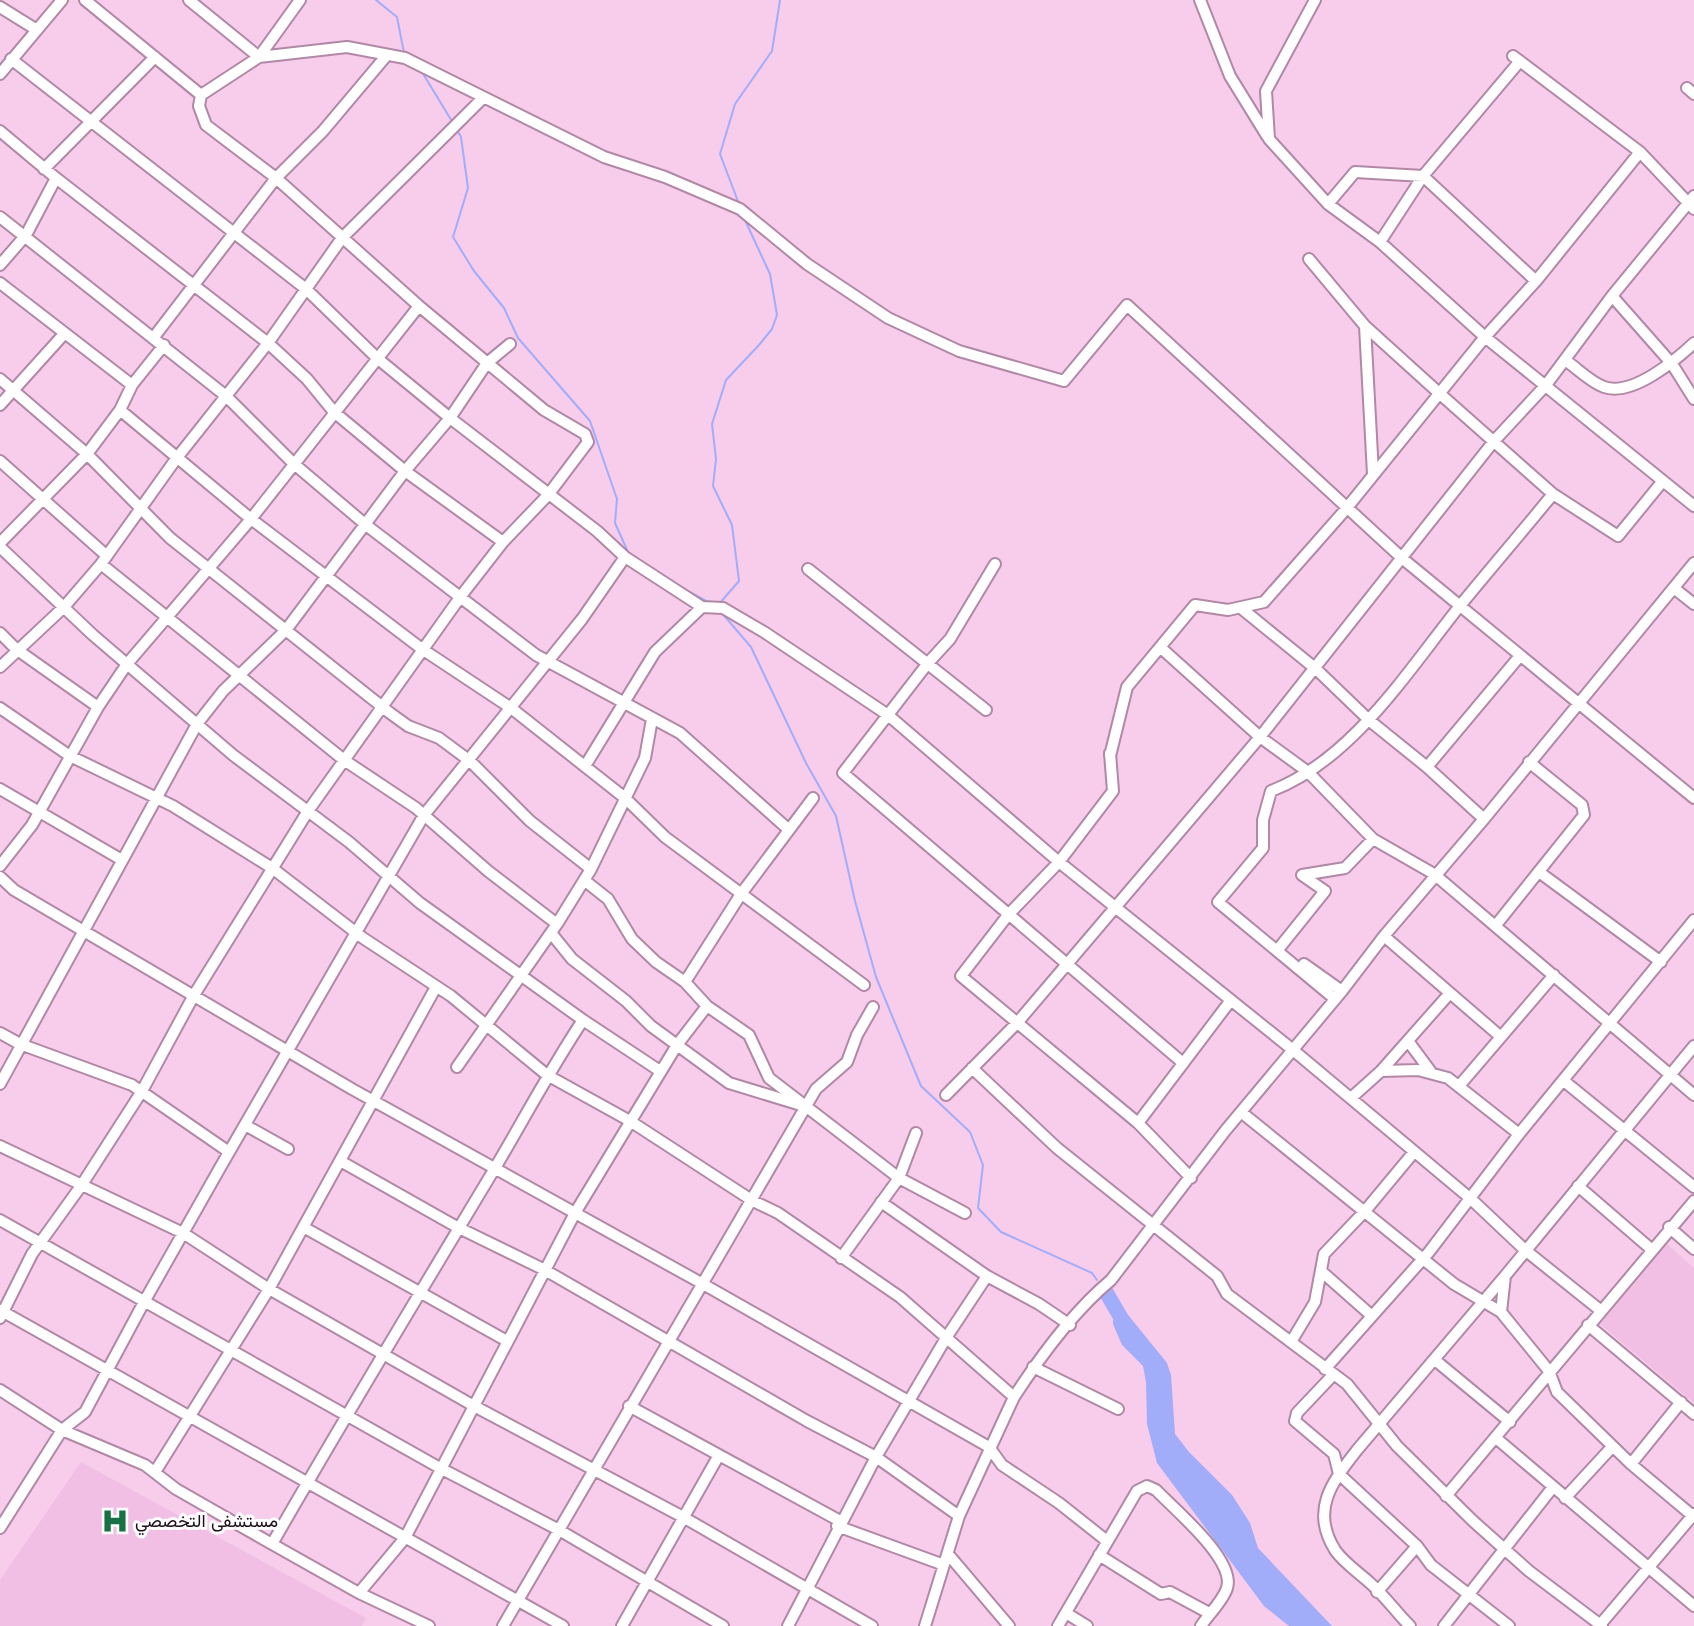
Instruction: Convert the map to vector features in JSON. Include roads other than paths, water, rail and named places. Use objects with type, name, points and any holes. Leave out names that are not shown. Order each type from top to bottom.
[{"type":"street","points":[[0,75],[62,0]]},
{"type":"street","points":[[85,0],[201,95]]},
{"type":"street","points":[[189,0],[259,57],[347,47],[405,58],[604,157],[665,177],[740,209],[807,264],[888,318],[959,351],[1064,381],[1127,305],[1402,559],[1694,798]]},
{"type":"street","points":[[201,95],[259,57],[300,0]]},
{"type":"street","points":[[1200,0],[1230,76],[1269,139],[1328,204],[1380,242],[1485,337],[1694,506]]},
{"type":"street","points":[[1269,139],[1266,91],[1315,0]]},
{"type":"street","points":[[0,7],[36,30]]},
{"type":"street","points":[[153,337],[196,285],[276,178],[323,131],[387,55]]},
{"type":"street","points":[[45,169],[155,57]]},
{"type":"street","points":[[11,59],[306,289],[377,358],[450,418],[597,531],[625,557],[702,607],[723,608],[764,632],[888,715],[1059,862],[1293,1050],[1471,1198],[1525,1250],[1600,1310]]},
{"type":"street","points":[[946,1095],[1017,1023],[1260,737],[1494,441],[1546,385],[1612,296],[1692,203],[1640,152],[1517,59],[1424,176],[1380,242]]},
{"type":"street","points":[[201,95],[200,106],[206,125],[276,178],[419,306],[544,410],[588,438],[581,454],[548,495],[503,542],[461,596],[308,811],[194,995],[142,1091],[81,1186],[39,1244],[1,1313],[190,1416],[563,1626]]},
{"type":"street","points":[[0,667],[16,649],[64,607],[104,560],[176,459],[268,343],[342,238],[483,98]]},
{"type":"street","points":[[0,131],[56,178],[268,343],[307,379],[334,412],[405,471],[503,542]]},
{"type":"street","points":[[1191,1178],[1138,1123],[961,976],[1008,915],[1059,862],[1113,790],[1110,754],[1127,687],[1196,605],[1228,610],[1264,602],[1346,509],[1485,337],[1536,281],[1640,152]]},
{"type":"street","points":[[1328,204],[1355,172],[1424,176],[1536,281]]},
{"type":"street","points":[[0,265],[26,235],[56,178]]},
{"type":"street","points":[[0,217],[26,235],[226,396],[293,463],[366,525],[547,661],[680,733],[788,829]]},
{"type":"street","points":[[1309,259],[1365,326],[1439,393],[1553,494],[1618,536],[1662,482]]},
{"type":"street","points":[[0,283],[132,385]]},
{"type":"street","points":[[1612,296],[1672,364],[1694,399]]},
{"type":"street","points":[[0,866],[39,813],[98,707],[127,664],[250,519],[419,306]]},
{"type":"street","points":[[1365,326],[1373,474]]},
{"type":"street","points":[[0,405],[64,334]]},
{"type":"street","points":[[1565,360],[1605,387],[1618,388],[1630,386],[1672,364],[1694,343]]},
{"type":"street","points":[[0,1084],[197,724],[238,676],[286,630],[405,471],[450,418],[488,363],[510,344]]},
{"type":"street","points":[[164,345],[132,385],[120,410],[87,454],[0,545],[127,664],[269,784],[349,842],[420,903],[583,1020],[660,1071]]},
{"type":"street","points":[[0,379],[87,454],[141,510],[208,569],[408,726],[439,738],[470,760],[530,821],[591,869]]},
{"type":"street","points":[[120,410],[250,519],[422,649],[511,708],[625,798],[665,837],[864,985]]},
{"type":"street","points":[[0,461],[44,500],[104,560],[238,676],[344,760],[424,815],[554,929],[572,958],[677,1045],[729,1083],[808,1107]]},
{"type":"street","points":[[1218,902],[1263,848],[1263,820],[1271,791],[1291,783],[1308,772],[1370,721],[1553,494]]},
{"type":"street","points":[[0,1528],[62,1430],[86,1412],[183,1233],[424,815],[582,619],[625,557]]},
{"type":"street","points":[[926,1626],[959,1516],[989,1447],[1014,1397],[1033,1367],[1154,1227],[1241,1112],[1339,995],[1434,874],[1484,819],[1694,563]]},
{"type":"street","points":[[995,564],[950,639],[927,663],[843,773],[1184,1063]]},
{"type":"street","points":[[808,569],[986,710]]},
{"type":"street","points":[[1675,589],[1694,604]]},
{"type":"street","points":[[585,766],[656,652],[702,607]]},
{"type":"street","points":[[1241,608],[1316,669],[1370,721],[1427,767],[1484,819]]},
{"type":"street","points":[[0,633],[16,649],[98,707]]},
{"type":"street","points":[[1160,647],[1260,737],[1308,772],[1373,839],[1434,874],[1611,1022],[1694,1095]]},
{"type":"street","points":[[1427,767],[1519,657]]},
{"type":"street","points":[[0,708],[70,756],[187,814],[272,868],[357,933],[487,1025],[547,1074],[630,1121],[753,1201],[778,1213],[900,1297],[1014,1397]]},
{"type":"street","points":[[457,1067],[554,929],[591,869],[645,758],[652,719]]},
{"type":"street","points":[[1496,925],[1583,819],[1582,805],[1529,762]]},
{"type":"street","points":[[0,789],[122,860]]},
{"type":"street","points":[[685,982],[741,894],[813,798]]},
{"type":"street","points":[[1280,947],[1325,891],[1302,875],[1345,868],[1373,839]]},
{"type":"street","points":[[1539,872],[1661,962]]},
{"type":"street","points":[[0,877],[14,890],[375,1102],[704,1284],[989,1447],[1002,1465],[1059,1503],[1107,1541]]},
{"type":"street","points":[[584,880],[608,899],[632,939],[656,962],[685,982],[707,1006],[749,1035],[769,1077],[899,1178],[965,1213]]},
{"type":"street","points":[[1218,902],[1280,947],[1339,995]]},
{"type":"street","points":[[1218,902],[1339,995]]},
{"type":"street","points":[[1509,1626],[1431,1565],[1417,1546],[1339,1474],[1334,1454],[1295,1421],[1297,1413],[1372,1316],[1423,1259],[1520,1134],[1694,920]]},
{"type":"street","points":[[1384,936],[1501,1037]]},
{"type":"street","points":[[1459,1086],[1554,975]]},
{"type":"street","points":[[155,1473],[305,1228],[436,987]]},
{"type":"street","points":[[1351,1098],[1381,1071],[1450,993]]},
{"type":"street","points":[[1138,1123],[1231,1000]]},
{"type":"street","points":[[359,1593],[405,1538],[543,1269],[660,1071],[707,1006]]},
{"type":"street","points":[[503,1626],[628,1406],[704,1284],[808,1107],[816,1089],[847,1062],[857,1035],[873,1008]]},
{"type":"street","points":[[272,1544],[457,1227],[495,1168],[547,1074],[583,1020]]},
{"type":"street","points":[[0,1033],[20,1044],[142,1091],[229,1152]]},
{"type":"street","points":[[1408,1041],[1431,1072]]},
{"type":"street","points":[[1410,1626],[1336,1551],[1322,1519],[1325,1502],[1339,1474],[1694,1046]]},
{"type":"street","points":[[972,1068],[1057,1148],[1217,1276],[1227,1294],[1347,1384],[1397,1446],[1446,1496],[1503,1548],[1600,1626],[1694,1516],[1612,1447],[1557,1392],[1549,1371],[1501,1312],[1485,1300],[1468,1294],[1241,1112]]},
{"type":"street","points":[[1381,1071],[1431,1072],[1448,1078],[1520,1134]]},
{"type":"street","points":[[1564,1081],[1694,1187]]},
{"type":"street","points":[[245,1125],[288,1149]]},
{"type":"street","points":[[841,1258],[899,1178],[916,1133]]},
{"type":"street","points":[[0,1146],[183,1233],[269,1289],[382,1354],[592,1470],[684,1517],[872,1626]]},
{"type":"street","points":[[1291,1342],[1312,1309],[1324,1254],[1365,1211],[1414,1152]]},
{"type":"street","points":[[342,1162],[457,1227],[543,1269],[807,1421],[876,1457],[959,1516]]},
{"type":"street","points":[[1578,1186],[1651,1249]]},
{"type":"street","points":[[1446,1496],[1510,1422],[1549,1371],[1669,1227],[1694,1201]]},
{"type":"street","points":[[881,1203],[987,1276],[1039,1304],[1070,1325]]},
{"type":"street","points":[[0,1220],[440,1468],[559,1530],[723,1626]]},
{"type":"street","points":[[1669,1227],[1694,1249]]},
{"type":"street","points":[[305,1228],[507,1341]]},
{"type":"street","points":[[1321,1271],[1372,1316]]},
{"type":"street","points":[[788,1626],[809,1590],[839,1523],[876,1457],[946,1338],[987,1276]]},
{"type":"street","points":[[1501,1312],[1505,1276]]},
{"type":"street","points":[[1588,1325],[1694,1414]]},
{"type":"street","points":[[1435,1360],[1510,1422]]},
{"type":"street","points":[[1033,1367],[1044,1375],[1118,1409]]},
{"type":"street","points":[[0,1390],[62,1430],[145,1465],[176,1489],[272,1544],[359,1593],[429,1626]]},
{"type":"street","points":[[1631,1464],[1681,1402]]},
{"type":"street","points":[[628,1406],[839,1523],[946,1560],[1009,1626]]},
{"type":"street","points":[[1496,1438],[1694,1606]]},
{"type":"street","points":[[1565,1497],[1612,1447]]},
{"type":"street","points":[[622,1626],[719,1455]]},
{"type":"street","points":[[1058,1626],[1137,1491],[1146,1486],[1156,1490],[1217,1554],[1227,1571],[1227,1588],[1201,1626]]},
{"type":"street","points":[[1444,1626],[1553,1487]]},
{"type":"street","points":[[1377,1592],[1417,1546]]},
{"type":"street","points":[[1099,1555],[1161,1594],[1170,1592],[1209,1613]]},
{"type":"street","points":[[1065,1613],[1087,1626]]},
{"type":"water","points":[[1114,1305],[1124,1310],[1167,1363],[1171,1375],[1175,1434],[1189,1452],[1232,1495],[1250,1523],[1258,1548],[1332,1626],[1289,1626],[1264,1606],[1157,1463],[1147,1424],[1146,1382],[1143,1366],[1122,1345],[1113,1324]]},
{"type":"waterway","points":[[376,0],[397,17],[404,53]]},
{"type":"waterway","points":[[739,204],[720,154],[735,104],[772,51],[780,0]]},
{"type":"waterway","points":[[422,72],[453,123]]},
{"type":"waterway","points":[[457,130],[461,137],[468,188],[453,237],[474,271],[504,308],[518,338],[590,421],[617,499],[615,523],[628,552],[636,558]]},
{"type":"waterway","points":[[719,604],[739,581],[732,525],[713,486],[716,459],[712,424],[726,380],[772,329],[777,315],[770,274],[744,218]]},
{"type":"waterway","points":[[686,590],[710,603]]},
{"type":"waterway","points":[[721,612],[751,647],[806,763],[836,816],[855,901],[876,977],[921,1086],[970,1132],[983,1165],[978,1208],[1001,1232],[1092,1273],[1097,1280]]},
{"type":"waterway","points":[[1106,1292],[1124,1323]]},
{"type":"place","name":"مستشفى التخصصي","points":[[115,1521]]}]
